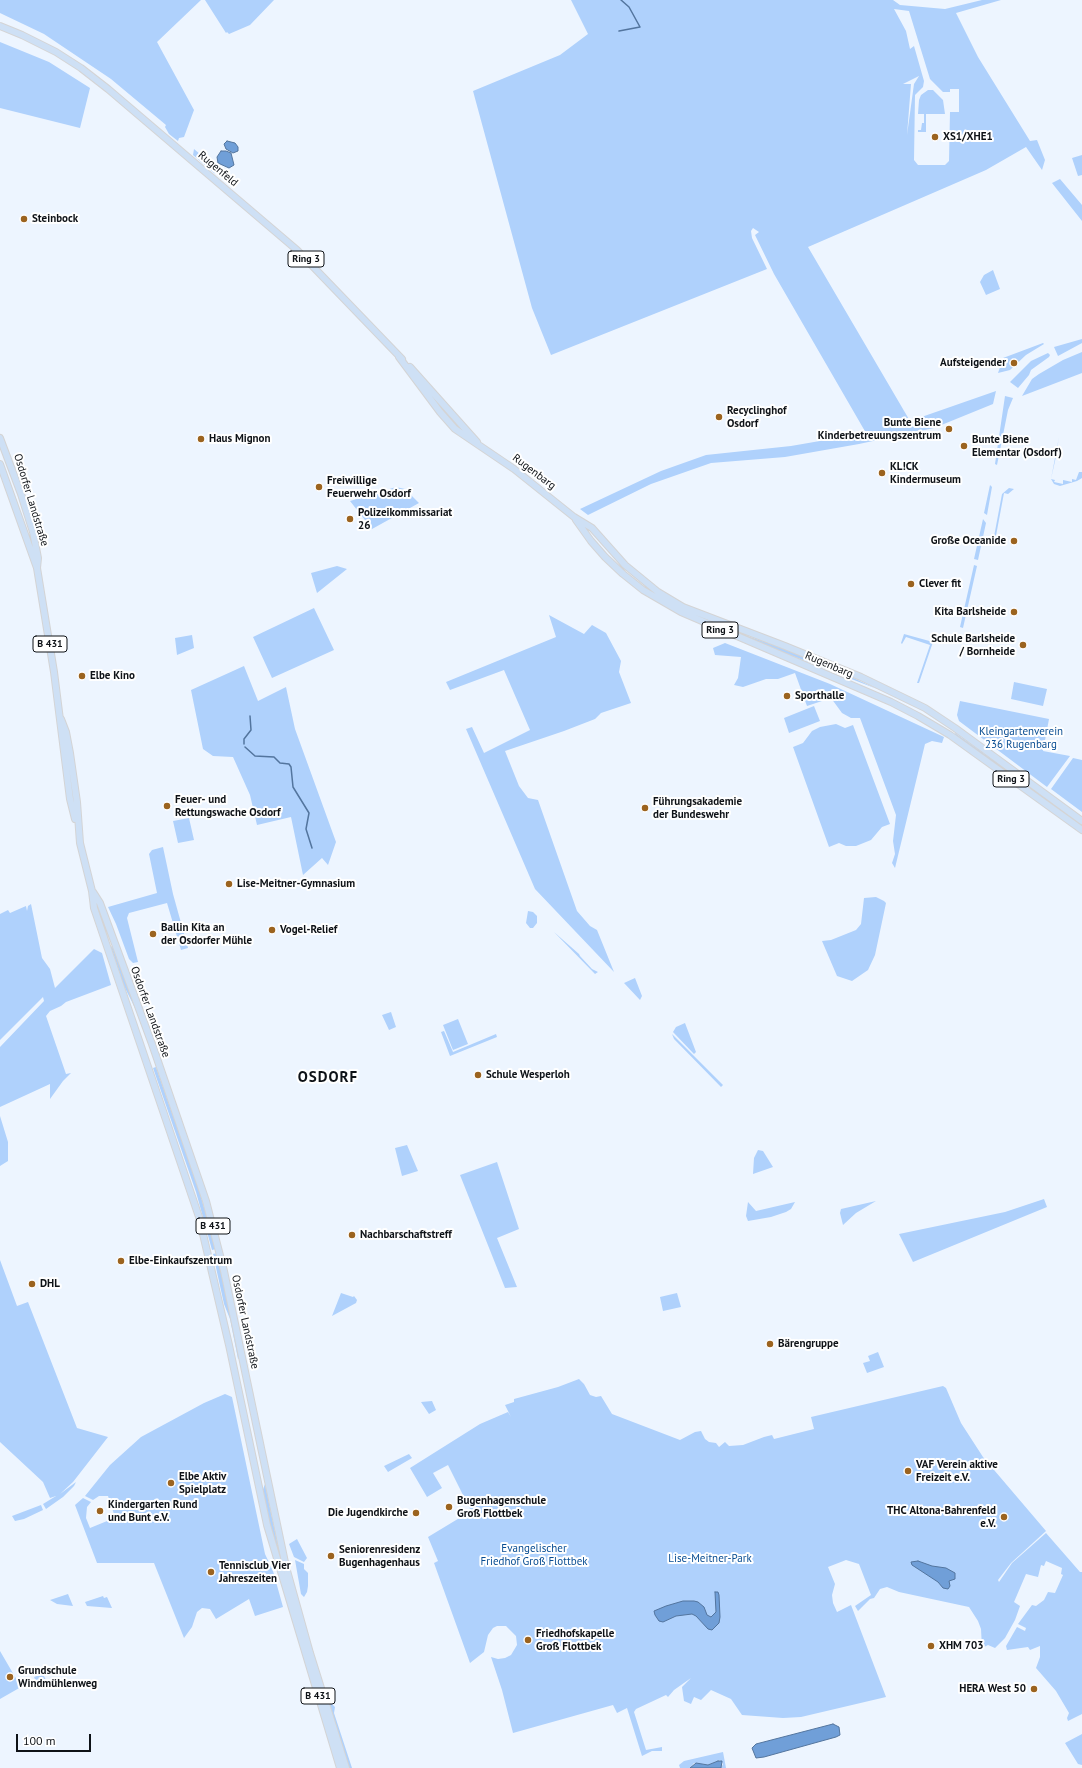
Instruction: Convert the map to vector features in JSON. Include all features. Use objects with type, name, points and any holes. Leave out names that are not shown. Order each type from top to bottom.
[{"type":"main road","name":"Rugenfeld","points":[[0,26],[56,52],[103,85],[297,250],[420,377],[446,406]]},
{"type":"main road","name":"Rugenfeld","points":[[399,357],[440,412]]},
{"type":"main road","name":"Rugenbarg","points":[[446,406],[481,446]]},
{"type":"main road","name":"Rugenbarg","points":[[440,412],[460,434],[481,446],[514,469],[574,517],[592,528],[625,565],[643,581],[683,607],[785,646],[896,693],[936,718],[1082,821]]},
{"type":"main road","name":"Osdorfer Landstraße","points":[[0,438],[21,494],[33,532],[38,558],[37,568]]},
{"type":"main road","name":"Osdorfer Landstraße","points":[[0,464],[37,568],[61,720],[63,749],[70,799],[78,825],[92,891],[94,908],[194,1198],[209,1253],[264,1511],[278,1566],[340,1768]]},
{"type":"main road","name":"Rugenbarg","points":[[574,517],[591,541],[622,574],[643,590],[681,612],[891,702],[918,716],[940,729],[1082,830]]},
{"type":"main road","points":[[918,716],[936,718],[940,729]]},
{"type":"main road","name":"Osdorfer Landstraße","points":[[92,891],[100,903],[152,1044],[206,1201],[224,1271],[287,1571],[310,1653],[346,1768]]},
{"type":"main road","name":"B 431","points":[[246,1429],[260,1448]]},
{"type":"green space","points":[[0,0],[201,0],[157,42],[194,110],[184,137],[179,138],[178,141],[169,134],[165,127],[166,125],[111,79],[44,34],[0,13]]},
{"type":"green space","points":[[205,0],[274,0],[250,25],[229,34],[227,32],[226,33]]},
{"type":"green space","points":[[571,0],[893,0],[900,5],[945,9],[982,0],[1001,0],[956,13],[978,57],[1030,141],[1037,140],[1045,160],[1042,170],[1026,147],[986,170],[808,247],[910,421],[996,391],[993,404],[934,428],[859,444],[785,457],[711,463],[651,484],[588,515],[580,509],[661,471],[706,455],[791,446],[866,433],[774,274],[755,235],[759,232],[753,228],[751,231],[752,238],[767,269],[551,355],[532,308],[473,91],[560,55],[588,34]],"holes":[[[894,9],[909,11],[930,79],[943,92],[950,92],[950,89],[959,89],[959,112],[950,112],[949,161],[945,165],[918,165],[914,160],[915,95],[923,87],[924,81],[914,46],[910,49],[906,31]],[[919,76],[914,84],[907,135],[911,84],[903,84]]]},
{"type":"green space","points":[[0,42],[49,62],[90,88],[80,128],[0,108]]},
{"type":"green space","points":[[928,90],[933,90],[943,100],[945,114],[926,114],[926,132],[918,132],[918,130],[921,130],[922,123],[924,123],[924,114],[918,114],[919,100],[921,95]]},
{"type":"green space","points":[[194,149],[222,173],[221,175],[214,173],[193,155]]},
{"type":"green space","points":[[1082,155],[1082,175],[1078,176],[1072,158]]},
{"type":"green space","points":[[1060,179],[1082,205],[1082,221],[1052,183]]},
{"type":"green space","points":[[993,270],[1000,289],[986,295],[980,282],[984,275]]},
{"type":"green space","points":[[1082,339],[1082,343],[1058,356],[1054,347]]},
{"type":"green space","points":[[1043,343],[1044,344],[1026,355],[1010,370],[998,373],[1003,358]]},
{"type":"green space","points":[[1082,352],[1082,373],[1022,396],[1032,379],[1063,360]]},
{"type":"green space","points":[[1048,353],[1050,355],[1049,357],[1031,370],[1029,375],[1018,388],[1010,382],[1031,361]]},
{"type":"green space","points":[[1005,396],[1013,398],[1008,410],[997,465],[995,464]]},
{"type":"green space","points":[[1059,437],[1057,449],[1061,450],[1061,453],[1057,452],[1051,479]]},
{"type":"green space","points":[[1079,472],[1082,472],[1082,478],[1077,481],[1060,486],[1054,484],[1051,479],[1055,480],[1054,482],[1063,484],[1063,480],[1072,482],[1072,479],[1076,480]]},
{"type":"green space","points":[[990,485],[992,487],[987,515],[984,513]]},
{"type":"green space","points":[[396,487],[405,489],[419,503],[372,529],[350,501]]},
{"type":"green space","points":[[1009,488],[1014,489],[1008,494],[1004,493],[995,541],[998,543],[993,542],[1002,494]]},
{"type":"green space","points":[[983,519],[986,523],[978,560],[974,559]]},
{"type":"green space","points":[[974,565],[977,566],[963,628],[960,627]]},
{"type":"green space","points":[[337,566],[347,569],[317,593],[311,573]]},
{"type":"green space","points":[[314,608],[334,650],[272,678],[253,637]]},
{"type":"green space","points":[[549,615],[584,634],[592,625],[606,633],[621,661],[619,672],[631,703],[601,713],[595,719],[564,731],[505,751],[519,786],[528,798],[538,800],[577,911],[590,926],[597,930],[614,972],[535,889],[466,729],[472,727],[484,753],[530,730],[504,670],[450,690],[446,682],[556,637]]},
{"type":"green space","points":[[733,631],[811,658],[877,689],[749,639]]},
{"type":"green space","points":[[904,634],[933,642],[919,683],[917,683],[930,645],[906,637],[902,644]]},
{"type":"green space","points":[[192,635],[194,648],[177,655],[175,638]]},
{"type":"green space","points":[[725,643],[830,684],[944,737],[942,743],[932,741],[925,744],[895,868],[892,863],[895,854],[893,841],[896,815],[860,718],[851,718],[842,713],[831,698],[807,706],[795,673],[778,679],[766,679],[743,687],[734,685],[738,678],[741,657],[715,655],[713,648]]},
{"type":"green space","points":[[244,666],[258,701],[286,687],[295,729],[336,842],[328,865],[322,858],[303,875],[291,817],[257,825],[250,795],[233,757],[213,756],[203,749],[191,690]]},
{"type":"green space","points":[[1014,682],[1047,689],[1043,706],[1011,699]]},
{"type":"green space","name":"Kleingartenverein 236 Rugenbarg","points":[[960,701],[1049,719],[1043,751],[1070,756],[1047,787],[959,721],[957,715]]},
{"type":"green space","points":[[814,706],[820,721],[789,733],[784,718]]},
{"type":"green space","points":[[836,724],[845,728],[853,725],[890,824],[882,827],[871,840],[856,846],[846,846],[839,843],[829,847],[793,747],[803,743],[812,731],[820,727]]},
{"type":"green space","points":[[955,733],[1082,824],[1082,826],[954,735]]},
{"type":"green space","name":"Kleingartenverein 236 Rugenbarg","points":[[1073,758],[1082,760],[1082,812],[1051,789]]},
{"type":"green space","points":[[189,818],[194,840],[178,843],[173,821]]},
{"type":"green space","points":[[163,847],[173,894],[188,948],[181,950],[167,903],[129,913],[127,918],[138,962],[133,963],[129,959],[108,907],[157,893],[149,854],[152,850]]},
{"type":"green space","points":[[876,897],[886,903],[875,955],[868,970],[852,981],[837,976],[822,941],[831,940],[856,930],[861,924],[864,898]]},
{"type":"green space","points":[[31,904],[42,958],[50,969],[55,988],[94,949],[102,953],[111,985],[66,1002],[50,1011],[46,1016],[66,1074],[71,1073],[50,1099],[50,1084],[0,1107],[0,1047],[44,1001],[43,997],[0,1040],[0,914],[8,910],[10,913],[26,906],[27,911],[28,906]]},
{"type":"green space","points":[[528,911],[533,912],[537,916],[537,923],[533,928],[530,928],[526,923]]},
{"type":"green space","points":[[554,932],[579,954],[592,969],[598,972],[595,974]]},
{"type":"green space","points":[[112,946],[145,1032],[124,986],[111,947]]},
{"type":"green space","points":[[635,978],[642,996],[640,1000],[624,983]]},
{"type":"green space","points":[[391,1012],[396,1027],[389,1030],[382,1015]]},
{"type":"green space","points":[[458,1019],[468,1044],[453,1050],[443,1025]]},
{"type":"green space","points":[[685,1023],[696,1052],[694,1054],[673,1032],[676,1027]]},
{"type":"green space","points":[[444,1031],[453,1052],[496,1034],[497,1037],[450,1056],[441,1032]]},
{"type":"green space","points":[[672,1034],[723,1085],[721,1087],[674,1039]]},
{"type":"green space","points":[[156,1067],[199,1190],[216,1249],[212,1250],[196,1192],[153,1068]]},
{"type":"green space","points":[[0,1116],[8,1142],[8,1161],[0,1166]]},
{"type":"green space","points":[[407,1145],[418,1171],[402,1176],[395,1148]]},
{"type":"green space","points":[[758,1150],[763,1151],[773,1167],[753,1174],[754,1158]]},
{"type":"green space","points":[[497,1162],[519,1229],[497,1238],[517,1287],[505,1288],[460,1175]]},
{"type":"green space","points":[[1044,1199],[1047,1207],[913,1262],[899,1234],[1005,1212]]},
{"type":"green space","points":[[876,1201],[856,1213],[843,1225],[840,1213],[841,1209]]},
{"type":"green space","points":[[748,1202],[756,1211],[795,1202],[791,1209],[786,1212],[771,1217],[748,1221],[746,1216]]},
{"type":"green space","points":[[217,1253],[240,1358],[238,1359],[230,1319],[224,1304],[213,1254]]},
{"type":"green space","points":[[0,1260],[17,1306],[28,1302],[77,1428],[108,1437],[73,1482],[60,1494],[76,1482],[74,1486],[63,1497],[46,1509],[43,1504],[56,1496],[50,1498],[43,1482],[0,1442]]},
{"type":"green space","points":[[341,1293],[354,1296],[357,1300],[356,1303],[332,1316]]},
{"type":"green space","points":[[677,1293],[681,1307],[663,1311],[660,1297]]},
{"type":"green space","points":[[878,1352],[884,1367],[867,1373],[863,1363],[870,1361],[868,1356]]},
{"type":"green space","points":[[579,1379],[584,1384],[590,1395],[596,1397],[601,1396],[612,1414],[680,1440],[695,1432],[701,1431],[705,1439],[709,1442],[716,1443],[719,1447],[725,1442],[729,1446],[743,1445],[772,1435],[774,1439],[814,1429],[811,1417],[943,1386],[946,1388],[961,1423],[983,1457],[1046,1531],[1011,1563],[998,1580],[999,1582],[1012,1563],[1046,1533],[1080,1572],[1082,1572],[1082,1714],[1068,1721],[1067,1718],[1069,1713],[1056,1691],[1036,1668],[1040,1657],[1040,1646],[1030,1650],[1028,1647],[1007,1650],[1006,1646],[1017,1627],[1025,1631],[1026,1628],[1018,1624],[1032,1605],[1036,1606],[1044,1600],[1048,1592],[1055,1593],[1063,1575],[1061,1574],[1062,1568],[1046,1561],[1044,1566],[1041,1565],[1038,1577],[1026,1574],[1014,1602],[1020,1606],[1015,1620],[1005,1638],[995,1648],[988,1645],[982,1648],[981,1629],[969,1607],[899,1592],[887,1587],[880,1589],[874,1598],[870,1599],[858,1611],[855,1606],[871,1595],[859,1564],[846,1560],[828,1567],[835,1584],[832,1595],[833,1603],[837,1612],[851,1605],[886,1697],[801,1717],[783,1718],[742,1715],[731,1699],[711,1690],[701,1700],[694,1697],[691,1704],[684,1701],[682,1687],[691,1678],[674,1690],[668,1697],[666,1695],[636,1709],[634,1712],[646,1750],[662,1747],[662,1751],[652,1751],[642,1756],[627,1708],[617,1713],[613,1705],[513,1733],[502,1690],[491,1657],[498,1659],[511,1655],[517,1645],[516,1636],[506,1626],[497,1626],[493,1628],[488,1635],[484,1652],[470,1663],[434,1563],[438,1561],[428,1537],[471,1511],[448,1465],[433,1473],[442,1488],[427,1497],[410,1468],[480,1424],[508,1412],[511,1417],[505,1405],[514,1402],[514,1399],[558,1387]]},
{"type":"green space","points":[[225,1394],[232,1397],[265,1554],[273,1571],[283,1607],[255,1616],[249,1599],[216,1619],[210,1609],[202,1608],[197,1612],[192,1627],[184,1638],[154,1563],[97,1563],[75,1505],[83,1498],[91,1502],[87,1507],[86,1518],[90,1528],[112,1519],[114,1514],[108,1496],[99,1496],[93,1500],[85,1496],[110,1465],[141,1437],[204,1403]]},
{"type":"green space","points":[[432,1401],[436,1410],[429,1414],[421,1402]]},
{"type":"green space","points":[[409,1454],[412,1458],[388,1472],[384,1466]]},
{"type":"green space","points":[[265,1484],[282,1565],[281,1566],[262,1492]]},
{"type":"green space","points":[[41,1505],[43,1510],[24,1519],[15,1521],[12,1516]]},
{"type":"green space","points":[[297,1539],[307,1558],[304,1562],[294,1557],[289,1544]]},
{"type":"green space","points":[[295,1560],[304,1564],[304,1569],[308,1573],[307,1592],[304,1597],[301,1594]]},
{"type":"green space","points":[[68,1594],[73,1606],[57,1604],[50,1600]]},
{"type":"green space","points":[[103,1596],[104,1598],[107,1597],[112,1608],[87,1606],[85,1602]]},
{"type":"green space","points":[[0,1651],[21,1687],[0,1699]]},
{"type":"green space","points":[[43,1674],[48,1684],[39,1688],[34,1677]]},
{"type":"green space","points":[[328,1700],[335,1707],[334,1713],[352,1768],[349,1768]]},
{"type":"green space","points":[[1082,1734],[1082,1765],[1078,1764],[1065,1743]]},
{"type":"green space","points":[[723,1752],[726,1768],[721,1768],[723,1764],[720,1760],[708,1765],[694,1763],[690,1768],[680,1768],[679,1765],[684,1761]]},
{"type":"shaded area","points":[[227,141],[235,143],[238,147],[238,151],[233,153],[226,149],[224,144]]},
{"type":"shaded area","points":[[221,151],[231,153],[234,165],[229,168],[218,163],[217,157]]},
{"type":"shaded area","points":[[918,1561],[932,1566],[946,1568],[955,1573],[955,1579],[949,1581],[950,1586],[948,1589],[943,1588],[938,1582],[912,1565],[911,1562]]},
{"type":"shaded area","points":[[715,1592],[718,1592],[719,1595],[720,1617],[719,1623],[712,1630],[708,1629],[696,1616],[692,1614],[676,1616],[663,1622],[659,1621],[655,1615],[654,1611],[666,1606],[683,1601],[694,1601],[698,1602],[704,1607],[707,1615],[711,1617],[716,1612]]},
{"type":"shaded area","points":[[833,1724],[839,1727],[840,1735],[836,1737],[764,1757],[756,1758],[752,1748],[756,1744]]},
{"type":"shaded area","points":[[722,1761],[721,1768],[690,1768],[696,1763],[708,1765]]},
{"type":"waterway","points":[[619,31],[640,27],[629,7],[621,0]]},
{"type":"waterway","points":[[244,744],[244,739],[251,730],[250,716]]},
{"type":"waterway","points":[[245,747],[255,756],[274,757],[280,763],[289,764],[291,767],[293,787],[309,813],[306,829],[312,848]]},
{"type":"place","name":"XS1/XHE1","points":[[935,137]]},
{"type":"place","name":"Steinbock","points":[[24,219]]},
{"type":"place","name":"Aufsteigender","points":[[1014,363]]},
{"type":"place","name":"Recyclinghof Osdorf","points":[[719,417]]},
{"type":"place","name":"Bunte Biene Kinderbetreuungszentrum","points":[[949,429]]},
{"type":"place","name":"Haus Mignon","points":[[201,439]]},
{"type":"place","name":"Bunte Biene Elementar (Osdorf)","points":[[964,446]]},
{"type":"place","name":"KL!CK Kindermuseum","points":[[882,473]]},
{"type":"place","name":"Freiwillige Feuerwehr Osdorf","points":[[319,487]]},
{"type":"place","name":"Polizeikommissariat 26","points":[[350,519]]},
{"type":"place","name":"Große Oceanide","points":[[1014,541]]},
{"type":"place","name":"Clever fit","points":[[911,584]]},
{"type":"place","name":"Kita Barlsheide","points":[[1014,612]]},
{"type":"place","name":"Schule Barlsheide / Bornheide","points":[[1023,645]]},
{"type":"place","name":"Elbe Kino","points":[[82,676]]},
{"type":"place","name":"Sporthalle","points":[[787,696]]},
{"type":"place","name":"Feuer- und Rettungswache Osdorf","points":[[167,806]]},
{"type":"place","name":"Führungsakademie der Bundeswehr","points":[[645,808]]},
{"type":"place","name":"Lise-Meitner-Gymnasium","points":[[229,884]]},
{"type":"place","name":"Vogel-Relief","points":[[272,930]]},
{"type":"place","name":"Ballin Kita an der Osdorfer Mühle","points":[[153,934]]},
{"type":"place","name":"Schule Wesperloh","points":[[478,1075]]},
{"type":"place","name":"Nachbarschaftstreff","points":[[352,1235]]},
{"type":"place","name":"Elbe-Einkaufszentrum","points":[[121,1261]]},
{"type":"place","name":"DHL","points":[[32,1284]]},
{"type":"place","name":"Bärengruppe","points":[[770,1344]]},
{"type":"place","name":"VAF Verein aktive Freizeit e.V.","points":[[908,1471]]},
{"type":"place","name":"Elbe Aktiv Spielplatz","points":[[171,1483]]},
{"type":"place","name":"Bugenhagenschule Groß Flottbek","points":[[449,1507]]},
{"type":"place","name":"Kindergarten Rund und Bunt e.V.","points":[[100,1511]]},
{"type":"place","name":"Die Jugendkirche","points":[[416,1513]]},
{"type":"place","name":"THC Altona-Bahrenfeld e.V.","points":[[1004,1517]]},
{"type":"place","name":"Seniorenresidenz Bugenhagenhaus","points":[[331,1556]]},
{"type":"place","name":"Tennisclub Vier Jahreszeiten","points":[[211,1572]]},
{"type":"place","name":"Friedhofskapelle Groß Flottbek","points":[[528,1640]]},
{"type":"place","name":"XHM 703","points":[[931,1646]]},
{"type":"place","name":"Grundschule Windmühlenweg","points":[[10,1677]]},
{"type":"place","name":"HERA West 50","points":[[1034,1689]]},
{"type":"district","name":"OSDORF","points":[[328,1078]]},
{"type":"park label","name":"Evangelischer Friedhof Groß Flottbek","points":[[534,1555]]},
{"type":"park label","name":"Lise-Meitner-Park","points":[[710,1559]]}]
